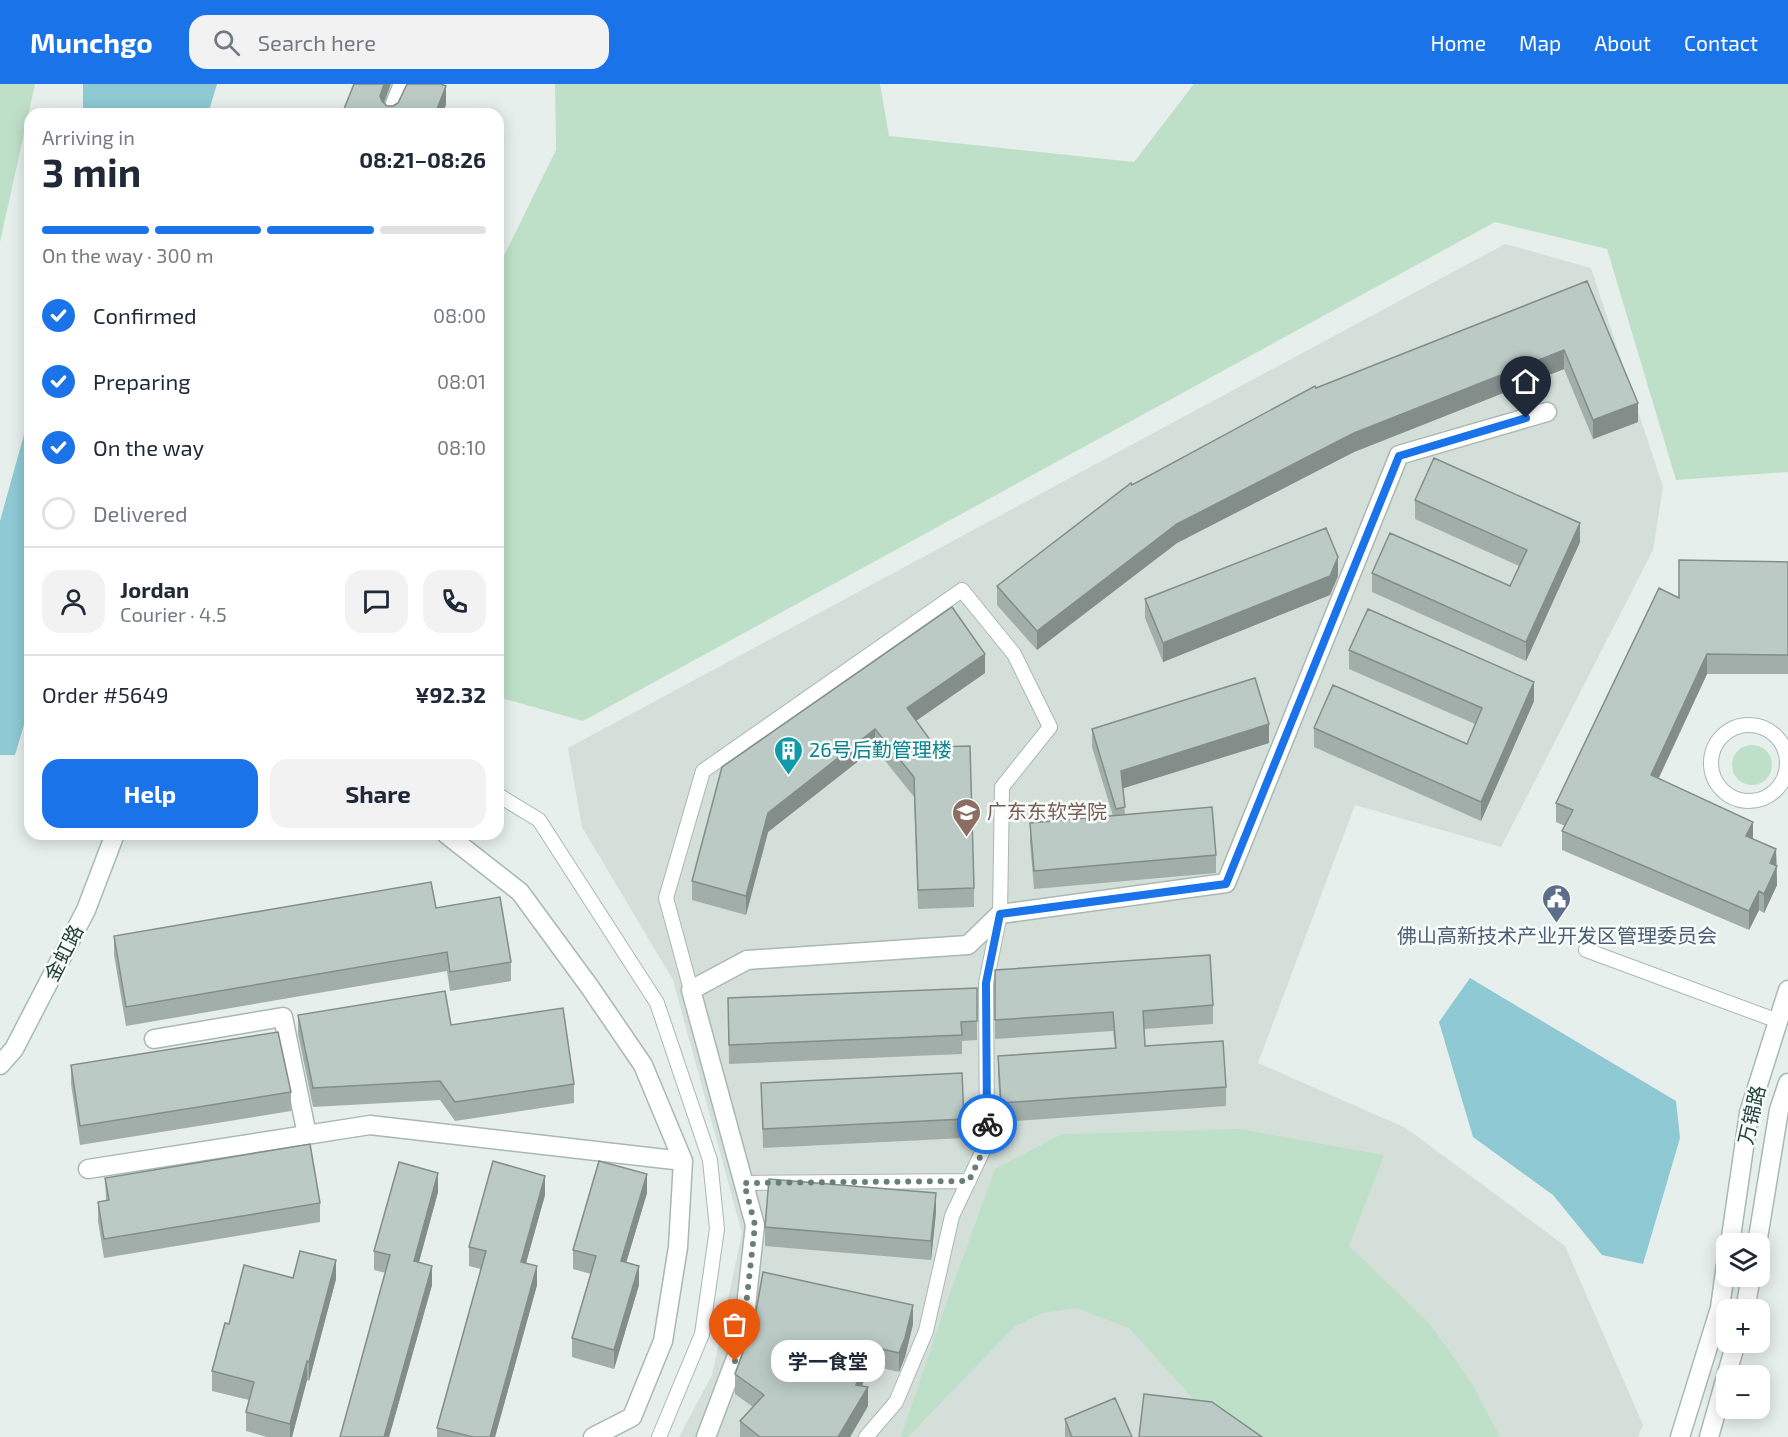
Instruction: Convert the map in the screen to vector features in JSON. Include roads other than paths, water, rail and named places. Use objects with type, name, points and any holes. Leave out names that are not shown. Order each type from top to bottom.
[{"type":"street","points":[[393,108],[403,84]]},
{"type":"street","points":[[706,1437],[742,1342],[755,1225],[691,990],[747,960],[968,945],[1000,914],[1226,884],[1399,456],[1547,412]]},
{"type":"street","name":"金虹路","points":[[0,1065],[14,1049],[86,910],[113,840]]},
{"type":"street","points":[[454,840],[519,892],[589,986],[643,1065],[683,1161],[678,1247],[663,1341],[632,1417],[593,1437]]},
{"type":"street","name":"万锦路","points":[[1732,1233],[1749,1113],[1788,990]]},
{"type":"street","points":[[154,1039],[284,1017],[307,1135]]},
{"type":"street","name":"万锦路","points":[[1759,1233],[1779,1110],[1788,1083]]},
{"type":"street","points":[[88,1169],[370,1125],[683,1161]]},
{"type":"street","points":[[1680,1437],[1720,1308],[1723,1287]]},
{"type":"street","points":[[1709,1437],[1733,1353]]},
{"type":"lane","points":[[691,990],[666,898],[703,771],[962,590],[1014,654],[1050,727],[1002,787],[1000,914],[986,983],[987,1142],[952,1216],[926,1331],[896,1402],[866,1437]]},
{"type":"lane","points":[[1742,726],[1767,729],[1777,737],[1784,748],[1788,760],[1786,780],[1772,794],[1762,799],[1750,801],[1738,799],[1727,794],[1718,785],[1711,763],[1713,751],[1724,735],[1742,726]]},
{"type":"lane","points":[[504,799],[539,820],[657,1003],[710,1160],[717,1229],[702,1334],[659,1437]]},
{"type":"lane","points":[[1586,950],[1778,1021]]},
{"type":"lane","points":[[744,1183],[969,1181]]},
{"type":"water","points":[[83,84],[217,84],[210,108],[83,108]]},
{"type":"water","points":[[24,435],[24,725],[15,755],[0,755],[0,521]]},
{"type":"water","points":[[1470,978],[1676,1101],[1680,1138],[1643,1264],[1602,1255],[1553,1195],[1473,1137],[1439,1022]]},
{"type":"place","name":"26号后勤管理楼","points":[[788,776]]},
{"type":"place","name":"广东东软学院","points":[[966,838]]},
{"type":"place","name":"佛山高新技术产业开发区管理委员会","points":[[1557,924]]},
{"type":"place","name":"学一食堂","points":[[735,1361]]}]
